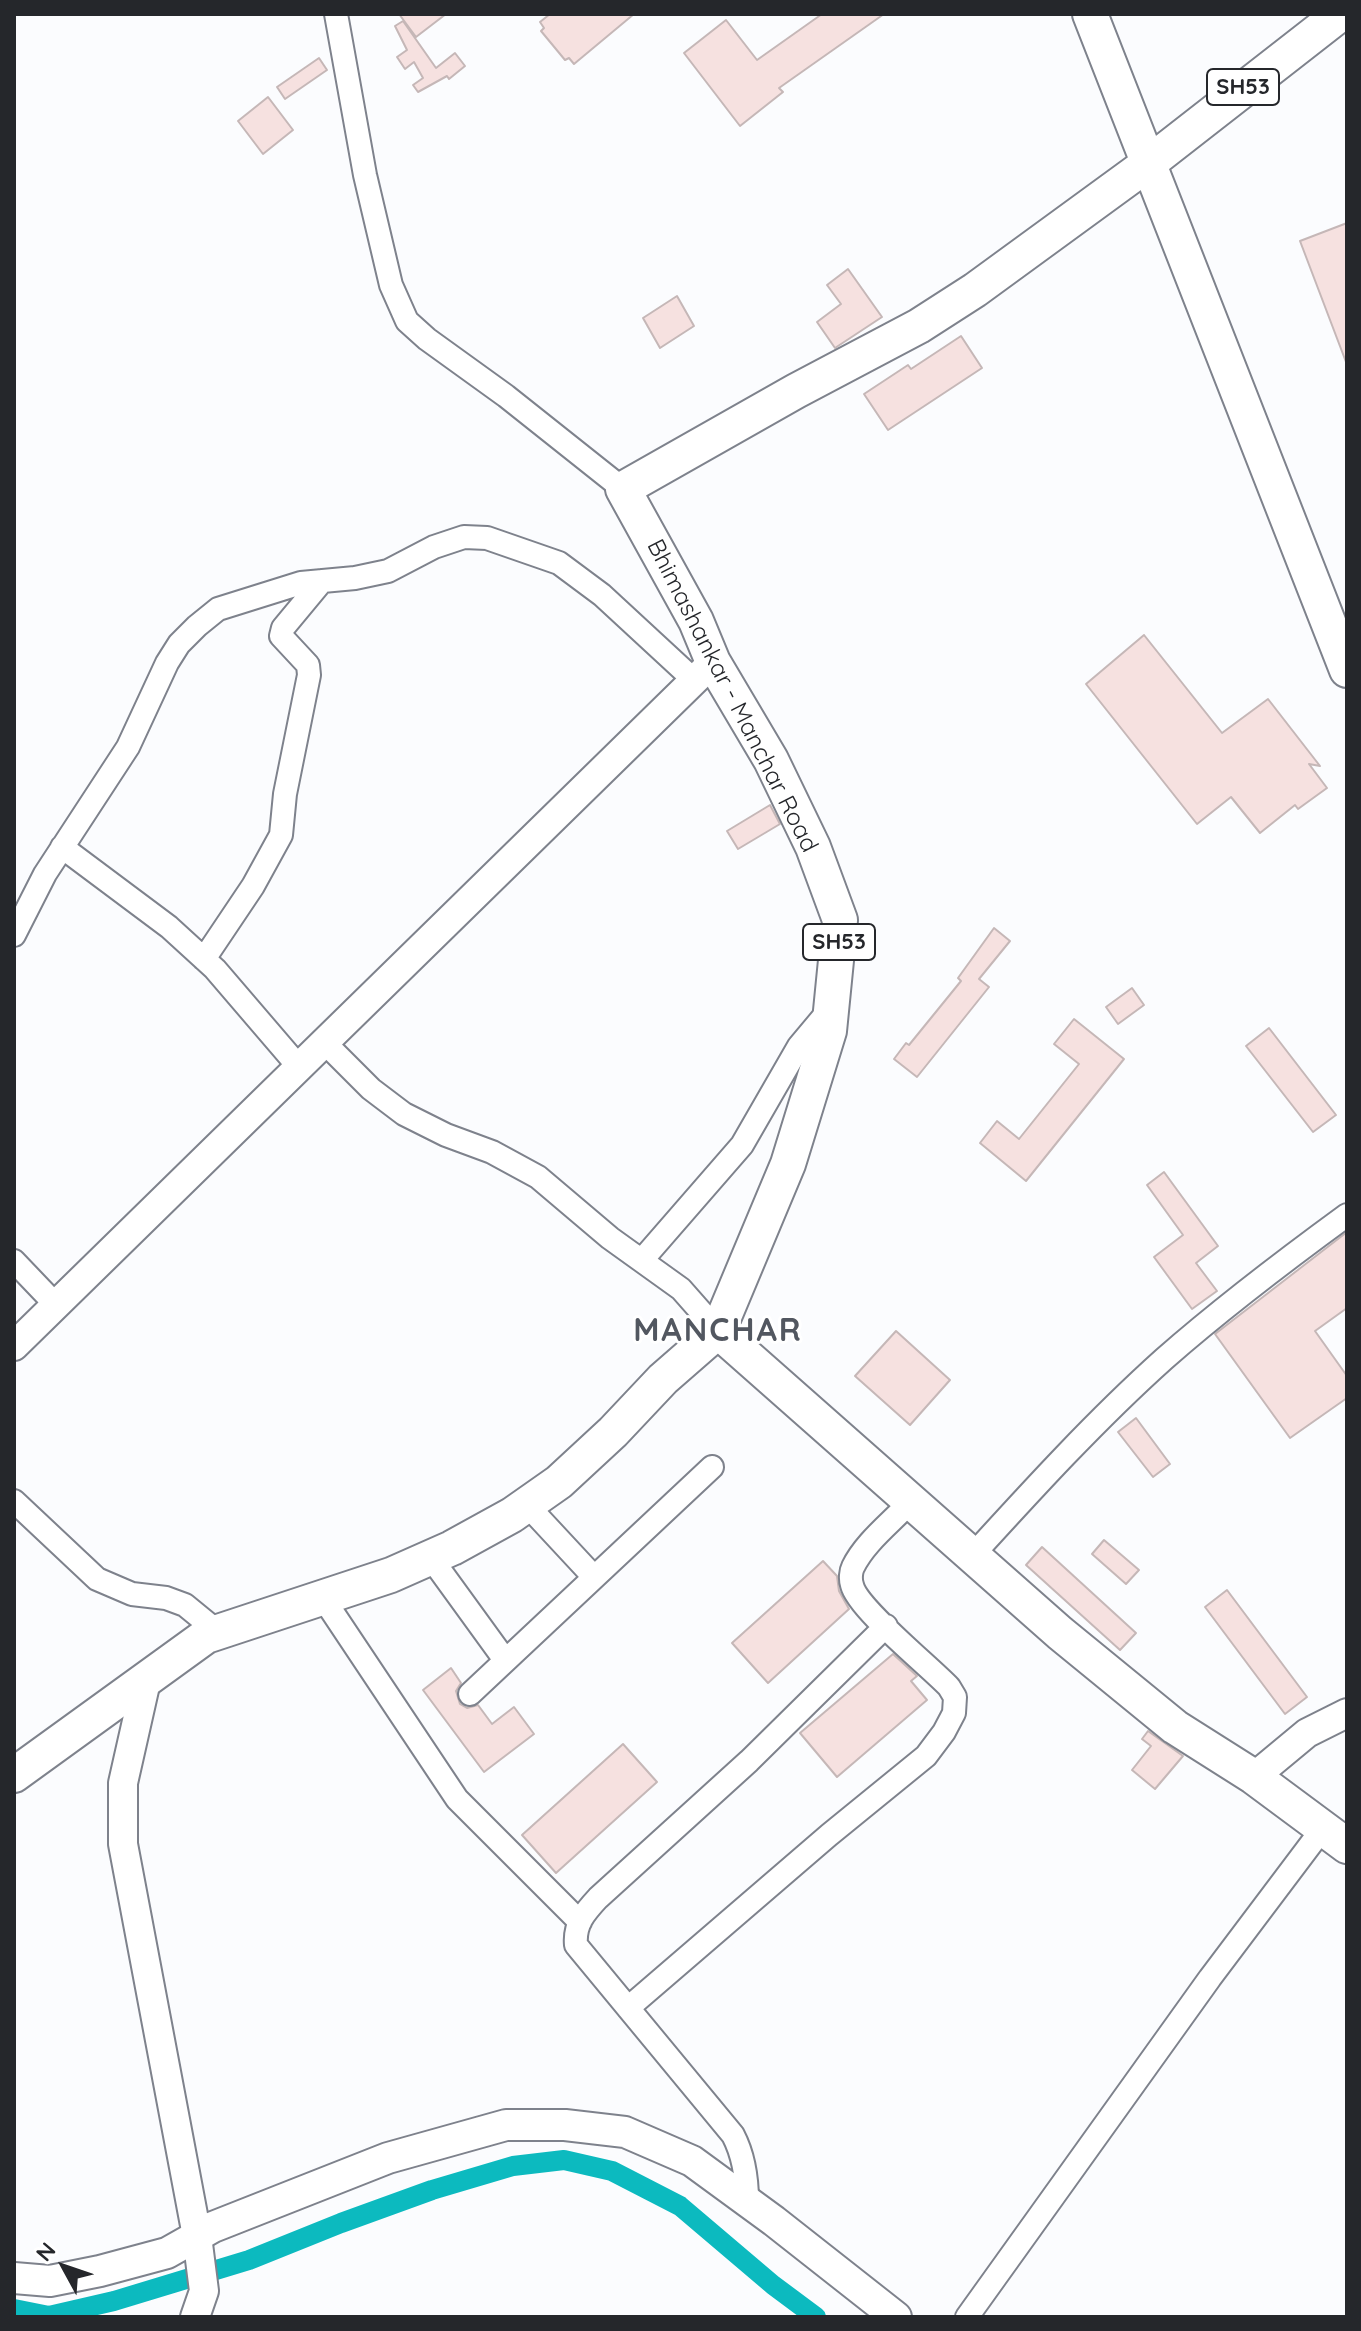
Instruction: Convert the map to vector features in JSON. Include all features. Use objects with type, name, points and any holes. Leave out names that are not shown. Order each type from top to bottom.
[{"type":"main road","points":[[1090,14],[1347,670]]},
{"type":"main road","name":"SH53","points":[[623,489],[919,326],[975,290],[1149,163],[1340,14]]},
{"type":"main road","name":"Bhimashankar - Manchar Road","points":[[14,1775],[206,1636],[391,1575],[452,1548],[527,1505],[559,1482],[613,1432],[663,1379],[718,1331],[788,1164],[829,1031],[840,920],[813,847],[771,760],[703,671],[696,621],[623,489]]},
{"type":"main road","points":[[718,1331],[971,1557],[1175,1727],[1254,1777],[1335,1837]]},
{"type":"main road","points":[[14,2278],[50,2281],[167,2253],[293,2194],[388,2158],[506,2125],[565,2125],[625,2132],[692,2161],[896,2317]]},
{"type":"street","points":[[336,14],[368,188],[391,285],[407,321],[623,489]]},
{"type":"street","points":[[14,935],[45,874],[128,747],[167,663],[179,644],[218,609],[301,583],[388,571],[434,547],[464,537],[487,538],[559,563],[703,671],[14,1346]]},
{"type":"street","points":[[204,959],[253,886],[281,835],[285,794],[309,675],[308,665],[281,636],[283,628],[322,581]]},
{"type":"street","points":[[62,847],[169,927],[204,959],[299,1067]]},
{"type":"street","points":[[642,1260],[742,1145],[799,1046],[833,1006]]},
{"type":"street","points":[[324,1042],[371,1089],[404,1114],[446,1135],[492,1152],[538,1177],[610,1238],[681,1289],[718,1331]]},
{"type":"street","points":[[971,1557],[1086,1434],[1164,1360],[1248,1289],[1347,1215]]},
{"type":"street","points":[[14,1261],[56,1305]]},
{"type":"street","points":[[470,1694],[712,1467]]},
{"type":"street","points":[[14,1501],[97,1579],[132,1594],[166,1598],[185,1605],[218,1632]]},
{"type":"street","points":[[628,2008],[926,1756],[944,1732],[954,1713],[955,1697],[927,1664],[863,1603],[852,1586],[851,1570],[862,1553],[910,1502]]},
{"type":"street","points":[[527,1505],[593,1576]]},
{"type":"street","points":[[431,1558],[505,1660]]},
{"type":"street","points":[[323,1598],[457,1799],[580,1922]]},
{"type":"street","points":[[747,2201],[747,2174],[733,2135],[576,1945],[575,1931],[598,1898],[749,1761],[886,1626]]},
{"type":"street","points":[[146,1681],[123,1783],[123,1844],[197,2239],[199,2304]]},
{"type":"street","points":[[1254,1777],[1307,1733],[1347,1713]]},
{"type":"street","points":[[967,2317],[1210,1978],[1335,1837]]},
{"type":"building","points":[[399,14],[446,14],[416,37]]},
{"type":"building","points":[[550,14],[634,14],[574,64],[569,58],[565,60],[541,31],[544,28],[540,22]]},
{"type":"building","points":[[822,14],[884,14],[779,88],[783,92],[740,126],[684,53],[726,20],[757,60]]},
{"type":"building","points":[[403,21],[436,68],[455,53],[465,66],[449,79],[447,76],[418,92],[413,85],[423,78],[414,62],[405,69],[397,57],[407,50],[395,26]]},
{"type":"building","points":[[319,58],[327,70],[285,99],[277,87]]},
{"type":"building","points":[[268,97],[293,130],[263,154],[238,121]]},
{"type":"building","points":[[1347,223],[1347,362],[1346,362],[1300,241]]},
{"type":"building","points":[[848,269],[882,317],[835,348],[817,322],[841,304],[827,285]]},
{"type":"building","points":[[677,296],[694,326],[660,348],[643,318]]},
{"type":"building","points":[[961,336],[982,368],[888,430],[864,394],[908,365],[911,369]]},
{"type":"building","points":[[1144,635],[1222,733],[1268,699],[1320,766],[1309,764],[1327,788],[1298,809],[1295,805],[1260,833],[1231,797],[1197,824],[1086,684]]},
{"type":"building","points":[[770,805],[780,824],[738,849],[727,831]]},
{"type":"building","points":[[994,928],[1010,941],[979,979],[989,987],[917,1077],[894,1059],[961,981],[958,978]]},
{"type":"building","points":[[1132,988],[1144,1005],[1118,1024],[1106,1007]]},
{"type":"building","points":[[1074,1019],[1124,1059],[1026,1181],[980,1143],[997,1121],[1019,1139],[1079,1064],[1054,1044]]},
{"type":"building","points":[[1269,1028],[1336,1115],[1313,1132],[1246,1046]]},
{"type":"building","points":[[1164,1172],[1218,1246],[1196,1263],[1217,1291],[1192,1309],[1154,1257],[1183,1235],[1147,1185]]},
{"type":"building","points":[[1347,1232],[1347,1308],[1315,1331],[1347,1376],[1347,1398],[1290,1438],[1215,1334]]},
{"type":"building","points":[[896,1331],[950,1380],[910,1425],[855,1376]]},
{"type":"building","points":[[1136,1418],[1170,1464],[1153,1477],[1118,1432]]},
{"type":"building","points":[[1104,1540],[1139,1570],[1126,1584],[1092,1554]]},
{"type":"building","points":[[1042,1547],[1136,1633],[1120,1650],[1026,1565]]},
{"type":"building","points":[[823,1561],[837,1576],[839,1591],[849,1609],[768,1683],[732,1643]]},
{"type":"building","points":[[1227,1590],[1307,1697],[1285,1714],[1205,1607]]},
{"type":"building","points":[[893,1654],[917,1676],[911,1681],[927,1700],[837,1777],[800,1733]]},
{"type":"building","points":[[451,1668],[461,1683],[456,1691],[460,1704],[467,1708],[478,1705],[492,1724],[514,1707],[534,1734],[484,1772],[423,1690]]},
{"type":"building","points":[[1148,1731],[1183,1756],[1155,1789],[1132,1770],[1151,1746],[1142,1739]]},
{"type":"building","points":[[623,1744],[657,1782],[556,1873],[522,1835]]},
{"type":"waterway","points":[[14,2309],[49,2316],[114,2301],[249,2260],[432,2190],[513,2166],[564,2160],[612,2171],[680,2206],[816,2317]]},
{"type":"district","name":"MANCHAR","points":[[718,1331]]}]
